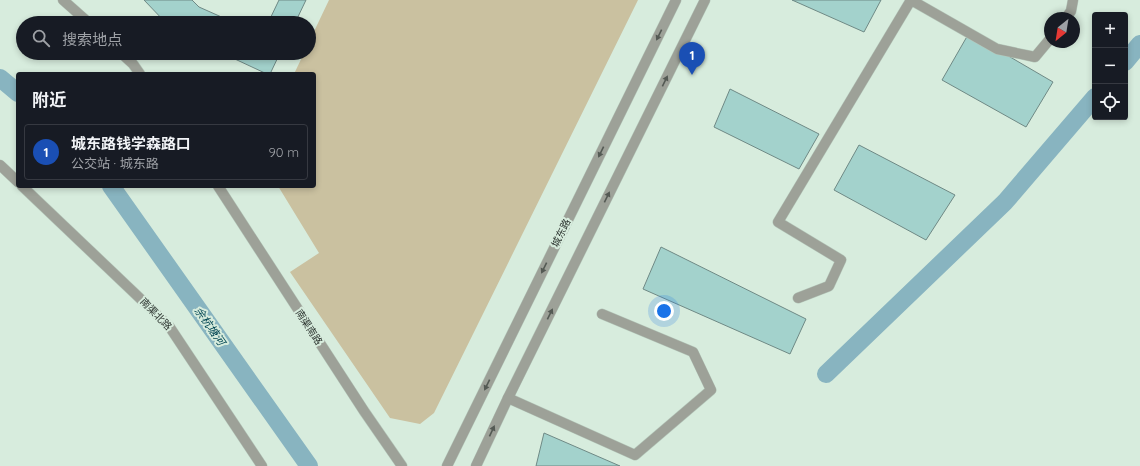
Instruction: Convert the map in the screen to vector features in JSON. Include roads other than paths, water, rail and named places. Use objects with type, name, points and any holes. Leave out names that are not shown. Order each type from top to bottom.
[{"type":"street","points":[[63,0],[81,16]]},
{"type":"street","name":"城东路","points":[[446,466],[676,0]]},
{"type":"street","points":[[476,466],[508,398],[705,0]]},
{"type":"street","points":[[798,298],[828,286],[841,260],[778,222],[911,0],[997,49],[1036,57],[1044,47]]},
{"type":"street","points":[[1070,12],[1073,0]]},
{"type":"street","points":[[129,60],[139,72]]},
{"type":"street","points":[[0,165],[16,180]]},
{"type":"street","name":"南渠北路","points":[[24,188],[169,326],[262,466]]},
{"type":"street","name":"南渠南路","points":[[219,188],[364,411],[402,466]]},
{"type":"street","points":[[508,398],[635,455],[711,390],[693,352],[602,314]]},
{"type":"waterway","points":[[1128,58],[1140,44]]},
{"type":"waterway","name":"余杭塘河","points":[[0,78],[16,91]]},
{"type":"waterway","points":[[826,374],[1005,202],[1092,100]]},
{"type":"waterway","name":"余杭塘河","points":[[112,188],[309,466]]},
{"type":"place","name":"城东路钱学森路口","points":[[692,75]]}]
